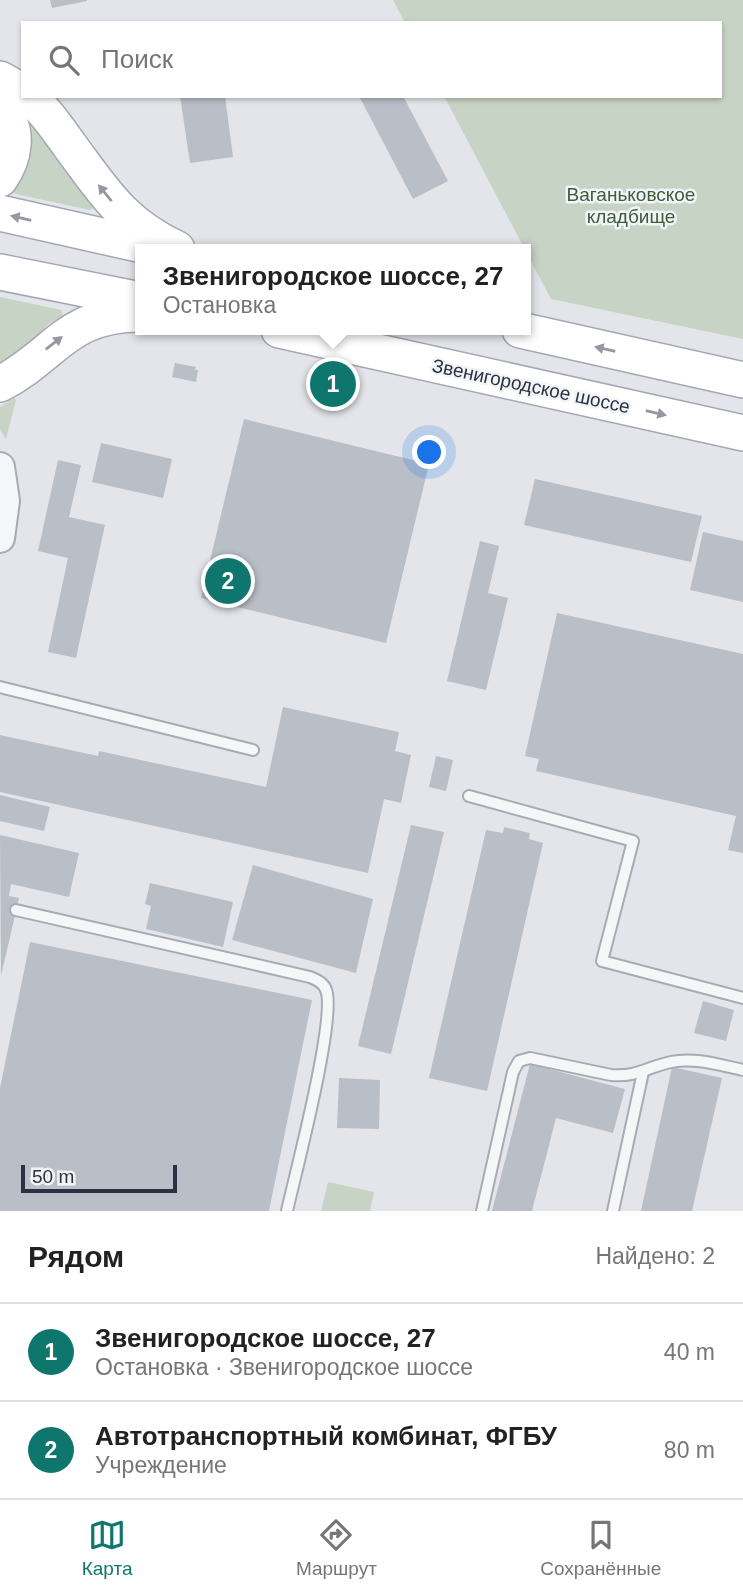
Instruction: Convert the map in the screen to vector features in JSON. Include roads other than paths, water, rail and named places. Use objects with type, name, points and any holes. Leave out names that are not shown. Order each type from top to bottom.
[{"type":"main road","points":[[0,79],[21,91]]},
{"type":"main road","points":[[30,98],[45,112],[119,210],[137,227],[168,244]]},
{"type":"main road","points":[[0,110],[11,128],[14,141],[10,161],[0,179]]},
{"type":"main road","points":[[0,213],[138,244]]},
{"type":"main road","points":[[0,272],[135,299]]},
{"type":"main road","points":[[0,384],[14,377],[65,335],[83,324],[135,315]]},
{"type":"main road","points":[[531,332],[743,380]]},
{"type":"main road","name":"Звенигородское шоссе","points":[[302,335],[743,433]]},
{"type":"street","points":[[0,467],[5,501],[2,530]]},
{"type":"lane","points":[[0,687],[253,750]]},
{"type":"lane","points":[[469,796],[632,841],[602,961],[743,998]]},
{"type":"lane","points":[[16,910],[310,977],[321,982],[327,990],[328,1001],[322,1051],[286,1211]]},
{"type":"lane","points":[[482,1211],[513,1072],[519,1061],[530,1058],[625,1076],[670,1062],[695,1059],[743,1070]]},
{"type":"lane","points":[[613,1211],[643,1072]]},
{"type":"place","name":"Звенигородское шоссе, 27","points":[[333,384]]},
{"type":"place","name":"Автотранспортный комбинат, ФГБУ","points":[[228,581]]},
{"type":"park label","name":"Ваганьковское кладбище","points":[[631,205]]}]
